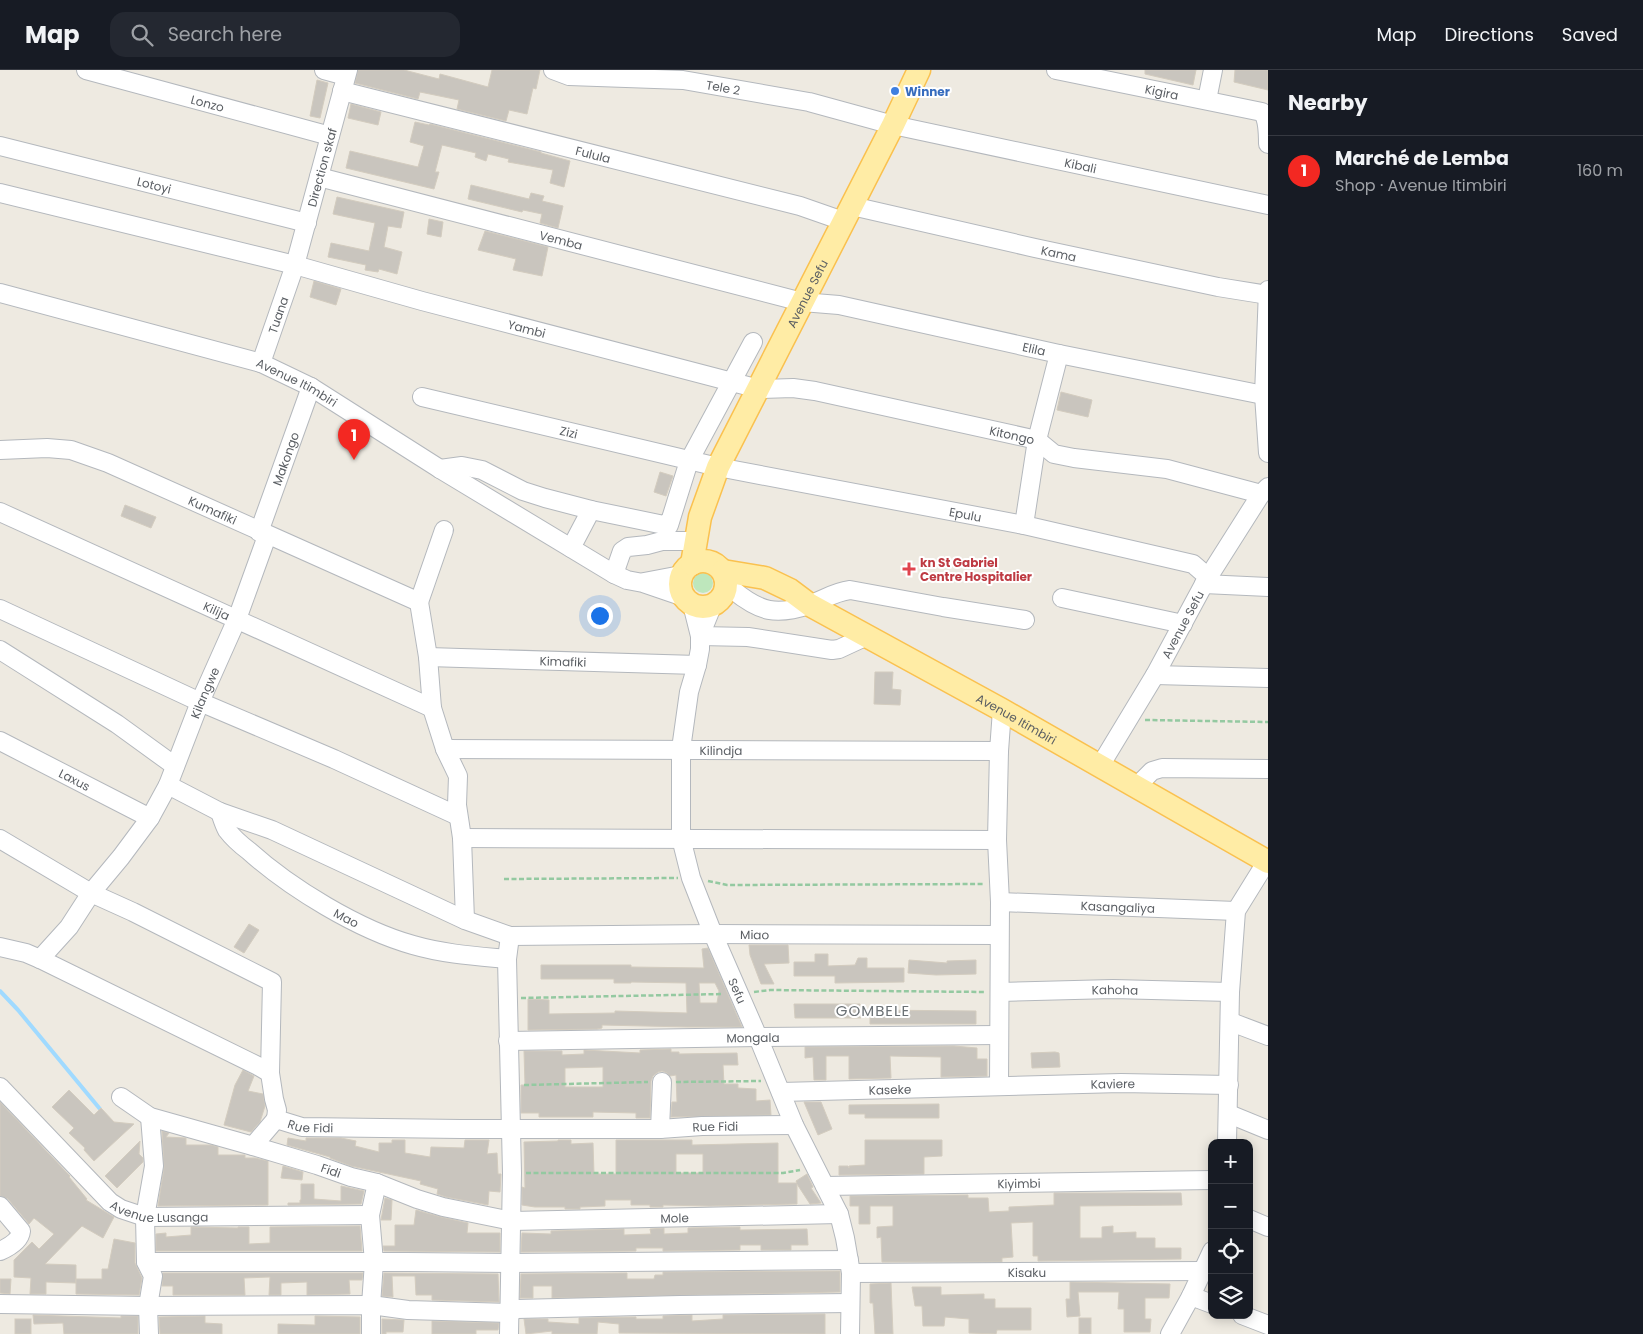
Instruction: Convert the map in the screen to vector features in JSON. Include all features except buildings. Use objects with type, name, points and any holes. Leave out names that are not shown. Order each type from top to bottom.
[{"type":"main road","name":"Avenue Sefu","points":[[712,590],[680,584],[687,569],[696,541],[700,517],[718,467],[848,214],[919,70]]},
{"type":"main road","points":[[700,517],[712,590]]},
{"type":"main road","name":"Avenue Itimbiri","points":[[687,569],[705,561],[712,590],[765,578],[790,590],[810,605],[1002,710],[1267,861]]},
{"type":"street","name":"Lonzo","points":[[86,70],[132,76],[330,136]]},
{"type":"street","name":"Fulula","points":[[324,70],[346,79],[800,206],[848,214]]},
{"type":"street","name":"Tele 2","points":[[553,70],[568,76],[651,78],[712,85],[809,102],[893,125]]},
{"type":"street","name":"Kigira","points":[[1056,70],[1262,112],[1266,116],[1268,144]]},
{"type":"street","points":[[1207,100],[1212,70]]},
{"type":"street","name":"Direction skaf","points":[[295,266],[346,79]]},
{"type":"street","name":"Kibali","points":[[893,125],[1268,205]]},
{"type":"street","name":"Lotoyi","points":[[0,146],[307,223]]},
{"type":"street","name":"Vemba","points":[[319,177],[802,302]]},
{"type":"street","name":"Yambi","points":[[0,192],[295,266],[759,388]]},
{"type":"street","name":"Kama","points":[[848,214],[1208,285],[1268,300]]},
{"type":"street","name":"Tuana","points":[[262,363],[295,266]]},
{"type":"street","name":"Avenue Itimbiri","points":[[0,294],[262,363],[311,388],[440,469],[627,580],[712,590],[764,609],[783,612],[810,605],[837,592],[850,590],[1025,620]]},
{"type":"street","points":[[1268,300],[1266,396],[1268,452]]},
{"type":"street","name":"Elila","points":[[802,302],[839,305],[1059,354],[1266,396]]},
{"type":"street","points":[[440,469],[462,466],[482,470],[522,491],[544,498],[591,510],[664,525],[669,524],[672,520],[688,460],[753,342]]},
{"type":"street","points":[[1024,525],[1038,440],[1059,354]]},
{"type":"street","name":"Makongo","points":[[237,619],[311,388]]},
{"type":"street","name":"Kitongo","points":[[759,388],[815,391],[1038,440],[1054,454],[1167,469],[1264,490]]},
{"type":"street","name":"Zizi","points":[[422,396],[718,467]]},
{"type":"street","name":"Kumafiki","points":[[0,450],[47,448],[71,450],[108,463],[263,534],[419,602]]},
{"type":"street","name":"Epulu","points":[[718,467],[1024,525],[1193,564],[1206,580]]},
{"type":"street","name":"Avenue Sefu","points":[[1100,766],[1155,675],[1206,580],[1264,490]]},
{"type":"street","points":[[571,548],[591,510]]},
{"type":"street","name":"Kilija","points":[[0,512],[432,708]]},
{"type":"street","points":[[444,530],[419,602],[428,657],[432,708],[445,749],[458,776],[458,816],[462,838],[464,920]]},
{"type":"street","points":[[614,574],[622,551],[628,547],[662,541],[696,541]]},
{"type":"street","points":[[643,582],[687,569]]},
{"type":"street","points":[[1206,580],[1268,587]]},
{"type":"street","name":"Sefu","points":[[712,590],[700,636],[697,665],[689,692],[681,749],[681,838],[691,878],[713,934],[758,1036],[794,1125],[826,1186],[838,1214],[850,1266],[850,1334]]},
{"type":"street","points":[[1062,598],[1182,624]]},
{"type":"street","points":[[0,609],[200,702],[334,759],[458,816]]},
{"type":"street","name":"Kilangwe","points":[[40,958],[69,927],[91,893],[150,818],[168,785],[200,702],[237,619]]},
{"type":"street","points":[[700,636],[748,637],[832,650],[839,649],[867,636]]},
{"type":"street","points":[[0,650],[117,724],[175,766]]},
{"type":"street","name":"Kimafiki","points":[[428,657],[697,665]]},
{"type":"street","points":[[1155,675],[1268,678]]},
{"type":"street","points":[[999,1086],[1000,902],[997,840],[1002,710]]},
{"type":"street","name":"Laxus","points":[[0,741],[150,818]]},
{"type":"street","name":"Kilindja","points":[[445,749],[999,751]]},
{"type":"street","points":[[1137,786],[1152,771],[1162,768],[1268,768]]},
{"type":"street","points":[[168,785],[220,812],[272,830],[464,920],[510,936],[507,958],[512,1173],[510,1334]]},
{"type":"street","name":"Mao","points":[[220,812],[226,829],[268,868],[317,900],[364,927],[410,945],[442,953],[507,958]]},
{"type":"street","points":[[462,838],[997,840]]},
{"type":"street","name":"Rue Fidi","points":[[0,839],[91,893],[272,982],[270,1074],[277,1110],[276,1119],[302,1127],[461,1129],[660,1129],[702,1126],[794,1125]]},
{"type":"street","points":[[1227,1139],[1231,1022],[1230,992],[1236,911],[1267,861]]},
{"type":"street","name":"Kasangaliya","points":[[1000,902],[1236,911]]},
{"type":"street","name":"Miao","points":[[510,936],[713,934],[999,935]]},
{"type":"street","points":[[0,947],[40,958],[258,1066],[270,1074]]},
{"type":"street","name":"Kahoha","points":[[1000,992],[1113,989],[1230,992]]},
{"type":"street","points":[[1231,1022],[1268,1036]]},
{"type":"street","name":"Mongala","points":[[508,1041],[758,1036],[999,1035]]},
{"type":"street","points":[[660,1129],[662,1082]]},
{"type":"street","name":"Kaviere","points":[[999,1086],[1121,1083],[1229,1085]]},
{"type":"street","name":"Kaseke","points":[[779,1086],[999,1086]]},
{"type":"street","name":"Avenue Lusanga","points":[[0,1087],[110,1202],[120,1209],[145,1217],[370,1215]]},
{"type":"street","name":"Fidi","points":[[121,1098],[150,1117],[316,1164],[351,1177],[377,1183],[443,1207],[512,1221]]},
{"type":"street","points":[[1229,1114],[1268,1130]]},
{"type":"street","points":[[149,1334],[148,1306],[153,1276],[146,1262],[145,1217],[154,1166],[150,1117]]},
{"type":"street","points":[[252,1146],[276,1119]]},
{"type":"street","name":"Kiyimbi","points":[[826,1186],[1208,1180]]},
{"type":"street","points":[[371,1334],[374,1262],[370,1215],[377,1183]]},
{"type":"street","points":[[0,1206],[22,1231],[14,1243],[0,1252]]},
{"type":"street","name":"Mole","points":[[512,1221],[838,1214]]},
{"type":"street","points":[[1253,1221],[1268,1227]]},
{"type":"street","points":[[1170,1334],[1208,1260]]},
{"type":"street","name":"Kisaku","points":[[146,1262],[510,1263],[1203,1271]]},
{"type":"street","points":[[1191,1296],[1208,1302]]},
{"type":"street","points":[[0,1304],[148,1306],[371,1305],[427,1311],[509,1313],[517,1310],[575,1308],[850,1303]]},
{"type":"street","points":[[1252,1319],[1268,1325]]},
{"type":"path","points":[[1128,720],[1268,722]]},
{"type":"path","points":[[504,879],[691,878],[727,885],[999,884]]},
{"type":"path","points":[[510,1085],[662,1082],[779,1086]]},
{"type":"path","points":[[512,1173],[783,1173],[815,1167]]},
{"type":"green space","points":[[703,573],[710,576],[713,583],[710,590],[703,593],[696,590],[693,583],[696,576]]},
{"type":"waterway","points":[[0,991],[100,1109]]},
{"type":"place","name":"Winner","points":[[895,91]]},
{"type":"place","name":"Marché de Lemba","points":[[354,460]]},
{"type":"place","name":"kn St Gabriel Centre Hospitalier","points":[[909,569]]},
{"type":"district","name":"GOMBELE","points":[[873,1010]]}]
